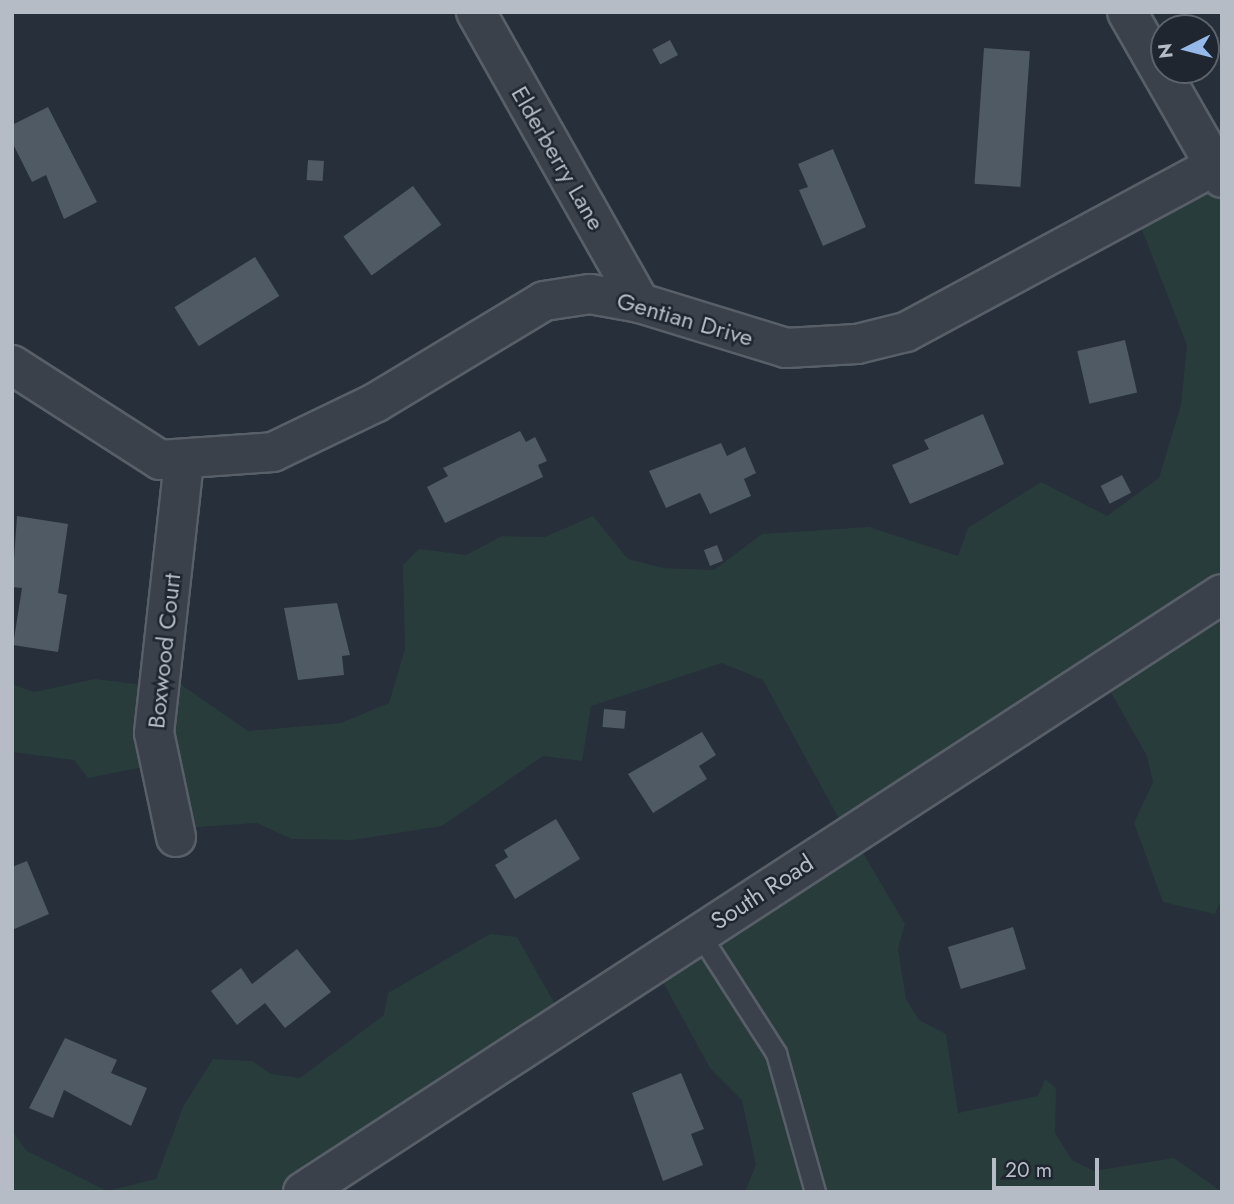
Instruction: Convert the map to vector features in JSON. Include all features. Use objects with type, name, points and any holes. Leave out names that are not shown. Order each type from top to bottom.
[{"type":"street","name":"Elderberry Lane","points":[[475,12],[640,303]]},
{"type":"street","points":[[1127,12],[1218,172]]},
{"type":"street","name":"Gentian Drive","points":[[15,362],[160,460],[184,463],[273,452],[313,436],[544,301],[590,294],[640,303],[786,348],[857,344],[906,332],[1218,172]]},
{"type":"street","name":"Boxwood Court","points":[[176,837],[154,733],[184,463]]},
{"type":"street","name":"South Road","points":[[303,1192],[1222,594]]},
{"type":"lane","points":[[699,933],[776,1053],[815,1192]]},
{"type":"shaded area","points":[[1201,177],[1222,197],[1222,898],[1215,914],[1163,902],[1134,823],[1153,782],[1147,756],[1100,673],[843,826],[763,680],[722,663],[591,706],[582,761],[543,756],[442,826],[353,840],[292,839],[257,823],[182,828],[163,763],[88,778],[74,760],[12,752],[12,684],[34,692],[95,679],[168,688],[173,679],[248,731],[341,723],[389,703],[405,649],[403,565],[419,549],[466,555],[502,536],[545,537],[593,516],[628,559],[663,568],[714,570],[762,534],[869,527],[958,556],[968,528],[1041,482],[1107,516],[1159,478],[1181,405],[1187,345],[1137,217]]},
{"type":"shaded area","points":[[860,848],[905,924],[898,949],[906,999],[919,1020],[946,1034],[958,1113],[1038,1096],[1045,1079],[1056,1088],[1055,1133],[1072,1160],[1094,1171],[1174,1158],[1222,1192],[745,1192],[756,1165],[742,1100],[710,1068],[652,962]]},
{"type":"shaded area","points":[[490,934],[517,937],[560,1013],[299,1192],[12,1192],[12,1131],[27,1151],[107,1191],[156,1179],[183,1107],[213,1059],[252,1061],[271,1074],[300,1078],[384,1015],[388,993]]},
{"type":"building","points":[[670,40],[678,55],[660,64],[652,49]]},
{"type":"building","points":[[984,48],[1030,51],[1020,187],[975,184]]},
{"type":"building","points":[[48,107],[97,202],[64,219],[46,175],[32,182],[12,142],[12,125]]},
{"type":"building","points":[[833,149],[866,227],[823,246],[799,190],[808,187],[798,164]]},
{"type":"building","points":[[308,160],[324,161],[323,181],[307,180]]},
{"type":"building","points":[[413,186],[441,225],[372,275],[343,237]]},
{"type":"building","points":[[255,257],[279,296],[199,346],[174,307]]},
{"type":"building","points":[[1125,340],[1137,393],[1089,404],[1077,351]]},
{"type":"building","points":[[983,414],[1004,464],[910,504],[892,465],[929,449],[924,440]]},
{"type":"building","points":[[520,431],[526,442],[535,437],[547,461],[538,465],[543,477],[445,523],[427,487],[448,476],[443,468]]},
{"type":"building","points":[[721,443],[727,456],[745,447],[756,473],[744,479],[751,496],[710,514],[700,493],[666,508],[649,471]]},
{"type":"building","points":[[1122,475],[1131,493],[1110,504],[1101,486]]},
{"type":"building","points":[[17,516],[68,524],[58,593],[67,595],[58,652],[13,645],[22,588],[12,587]]},
{"type":"building","points":[[717,545],[723,561],[710,566],[704,550]]},
{"type":"building","points":[[337,603],[350,655],[342,656],[344,675],[298,680],[284,608]]},
{"type":"building","points":[[604,709],[626,711],[624,729],[602,727]]},
{"type":"building","points":[[702,732],[716,755],[699,766],[707,779],[653,813],[628,774]]},
{"type":"building","points":[[556,819],[580,859],[515,899],[495,865],[508,857],[504,850]]},
{"type":"building","points":[[27,861],[49,914],[12,930],[12,867]]},
{"type":"building","points":[[1013,927],[1026,969],[961,989],[948,947]]},
{"type":"building","points":[[297,949],[331,992],[285,1028],[265,1003],[237,1025],[211,991],[241,968],[252,984]]},
{"type":"building","points":[[65,1038],[117,1060],[111,1073],[147,1088],[131,1126],[64,1090],[53,1118],[29,1108]]},
{"type":"building","points":[[681,1073],[704,1129],[691,1134],[703,1165],[663,1181],[632,1093]]}]
